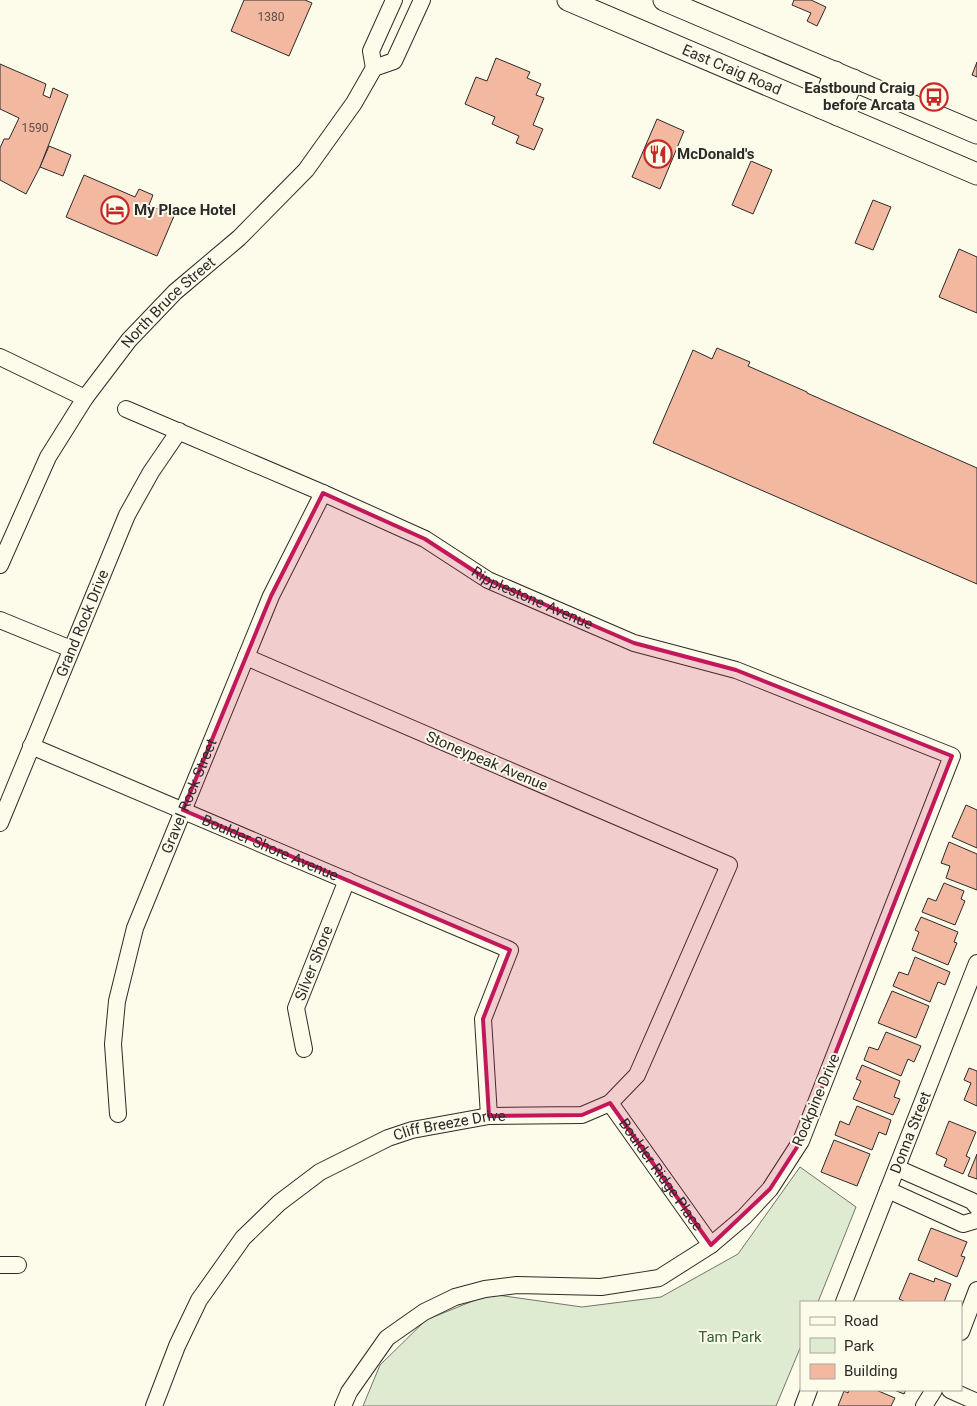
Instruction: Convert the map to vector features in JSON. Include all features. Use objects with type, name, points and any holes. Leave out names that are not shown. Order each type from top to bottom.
[{"type":"main road","name":"East Craig Road","points":[[568,0],[977,174]]},
{"type":"main road","points":[[664,0],[977,133]]},
{"type":"main road","points":[[830,111],[844,76]]},
{"type":"street","name":"North Bruce Street","points":[[0,565],[48,457],[85,398],[130,340],[175,292],[239,238],[306,170],[354,103],[374,68],[371,51],[394,0]]},
{"type":"street","points":[[374,68],[394,61],[422,0]]},
{"type":"street","points":[[0,357],[85,398]]},
{"type":"street","name":"Ripplestone Avenue","points":[[126,409],[323,493],[424,539],[488,580],[634,643],[736,670],[952,756]]},
{"type":"street","name":"Grand Rock Drive","points":[[0,823],[127,515],[151,472],[179,432]]},
{"type":"street","name":"Gravel Rock Street","points":[[118,1114],[113,1044],[117,1000],[135,928],[271,596],[323,493]]},
{"type":"street","points":[[0,620],[71,648]]},
{"type":"street","name":"Stoneypeak Avenue","points":[[246,657],[729,865]]},
{"type":"street","name":"Boulder Shore Avenue","points":[[31,746],[510,950],[483,1019],[489,1116]]},
{"type":"street","name":"Rockpine Drive","points":[[343,1406],[349,1392],[387,1338],[424,1312],[455,1297],[485,1289],[516,1285],[602,1287],[658,1278],[711,1245],[744,1217],[770,1189],[801,1141],[952,756]]},
{"type":"street","name":"Cliff Breeze Drive","points":[[154,1406],[177,1346],[199,1300],[243,1238],[279,1202],[320,1172],[388,1138],[412,1130],[489,1116],[582,1115],[610,1103],[637,1075],[729,865]]},
{"type":"street","name":"Silver Shore","points":[[304,1049],[296,1008],[346,880]]},
{"type":"street","name":"Donna Street","points":[[844,1301],[977,963]]},
{"type":"street","name":"Boulder Ridge Place","points":[[610,1103],[711,1245]]},
{"type":"street","points":[[897,1168],[972,1201],[977,1207]]},
{"type":"street","points":[[888,1190],[963,1224],[977,1220]]},
{"type":"street","points":[[0,1265],[18,1265]]},
{"type":"street","points":[[962,1329],[977,1290]]},
{"type":"street","points":[[803,1406],[809,1391]]},
{"type":"street","points":[[924,1406],[933,1391]]},
{"type":"street","points":[[952,1391],[977,1402]]},
{"type":"highlighted area","points":[[323,493],[425,539],[488,580],[634,643],[736,670],[952,756],[801,1141],[770,1189],[711,1245],[610,1103],[582,1115],[489,1116],[483,1019],[510,950],[183,810],[271,596]]},
{"type":"green space","name":"Tam Park","points":[[800,1167],[856,1207],[818,1301],[800,1301],[800,1348],[776,1406],[363,1406],[380,1365],[426,1320],[490,1294],[582,1307],[661,1297],[738,1254]]},
{"type":"building","points":[[244,0],[305,0],[312,3],[289,56],[231,31]]},
{"type":"building","points":[[794,0],[811,0],[826,7],[817,26],[807,21],[811,13],[792,5]]},
{"type":"building","points":[[496,58],[530,72],[527,78],[541,84],[536,95],[544,98],[533,125],[543,129],[534,150],[516,143],[519,136],[492,124],[495,117],[465,104],[476,77],[487,81]]},
{"type":"building","points":[[977,62],[977,77],[972,75]]},
{"type":"building","points":[[0,64],[46,84],[43,95],[50,98],[53,88],[68,95],[40,167],[26,194],[0,180],[0,148],[4,139],[9,139],[19,118],[0,109]]},
{"type":"building","name":"McDonald's","points":[[657,119],[684,131],[660,189],[632,177]]},
{"type":"building","points":[[49,146],[71,155],[63,176],[40,167]]},
{"type":"building","points":[[751,161],[772,170],[753,214],[732,205]]},
{"type":"building","name":"My Place Hotel","points":[[84,175],[135,197],[139,189],[153,195],[149,205],[174,216],[157,256],[66,217]]},
{"type":"building","points":[[873,200],[891,207],[873,250],[855,243]]},
{"type":"building","points":[[959,249],[977,257],[977,313],[939,297]]},
{"type":"building","points":[[717,348],[750,362],[748,366],[977,468],[977,584],[653,443],[693,350],[712,359]]},
{"type":"building","points":[[966,805],[977,810],[977,848],[952,837]]},
{"type":"building","points":[[949,842],[977,854],[977,890],[946,878],[950,866],[941,863]]},
{"type":"building","points":[[944,883],[964,891],[961,899],[965,901],[955,925],[922,912],[928,898],[936,901]]},
{"type":"building","points":[[921,917],[958,932],[954,942],[957,943],[948,965],[912,950],[919,932],[915,930]]},
{"type":"building","points":[[915,957],[950,972],[945,985],[938,982],[930,1002],[893,986],[899,972],[908,975]]},
{"type":"building","points":[[892,991],[929,1006],[916,1038],[878,1023]]},
{"type":"building","points":[[886,1032],[921,1046],[914,1062],[908,1059],[901,1076],[864,1060],[869,1047],[878,1050]]},
{"type":"building","points":[[862,1065],[900,1081],[894,1097],[900,1099],[893,1115],[853,1099],[861,1081],[856,1079]]},
{"type":"building","points":[[969,1068],[977,1071],[977,1106],[964,1100],[971,1083],[964,1080]]},
{"type":"building","points":[[857,1106],[891,1120],[886,1135],[879,1132],[872,1150],[835,1135],[840,1121],[849,1125]]},
{"type":"building","points":[[949,1121],[976,1132],[966,1156],[970,1158],[963,1174],[944,1166],[947,1159],[936,1154]]},
{"type":"building","points":[[834,1140],[870,1154],[857,1186],[821,1172]]},
{"type":"building","points":[[977,1154],[977,1179],[968,1176]]},
{"type":"building","points":[[931,1228],[967,1242],[961,1256],[965,1257],[957,1277],[918,1260]]},
{"type":"building","points":[[910,1273],[934,1282],[935,1278],[951,1284],[944,1301],[904,1301],[899,1299]]},
{"type":"building","points":[[844,1391],[848,1393],[849,1391],[878,1391],[895,1398],[891,1406],[838,1406]]},
{"type":"place","name":"Eastbound Craig before Arcata","points":[[934,97]]},
{"type":"place","name":"McDonald's","points":[[658,154]]},
{"type":"place","name":"My Place Hotel","points":[[115,210]]}]
